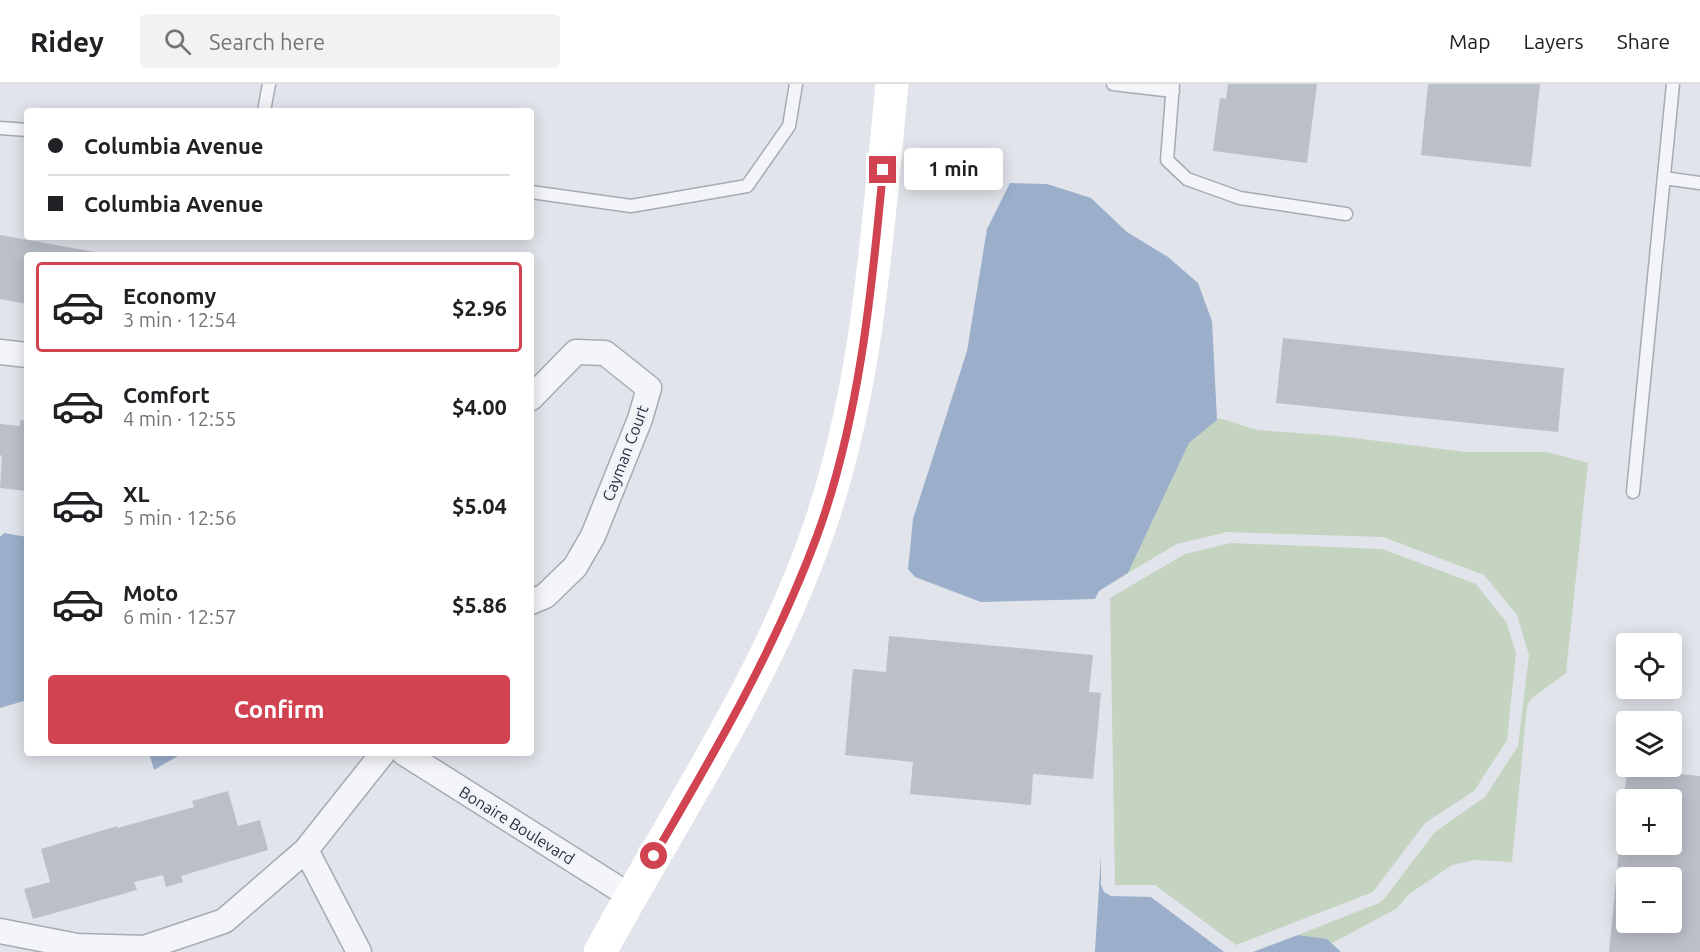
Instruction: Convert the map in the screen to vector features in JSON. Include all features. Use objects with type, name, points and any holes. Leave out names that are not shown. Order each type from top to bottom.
[{"type":"street","points":[[600,952],[736,714],[780,625],[818,534],[843,440],[866,327],[892,84]]},
{"type":"street","points":[[0,352],[24,355]]},
{"type":"street","name":"Cayman Court","points":[[534,395],[576,352],[605,353],[649,388],[640,419],[593,536],[575,567],[545,596],[534,601]]},
{"type":"street","points":[[0,931],[77,946],[144,948],[224,921],[306,850],[381,756]]},
{"type":"street","name":"Bonaire Boulevard","points":[[409,756],[630,896]]},
{"type":"street","points":[[306,850],[359,952]]},
{"type":"lane","points":[[265,108],[269,84]]},
{"type":"lane","points":[[534,192],[631,206],[747,186],[789,126],[796,84]]},
{"type":"lane","points":[[1113,84],[1173,88],[1167,160],[1187,179],[1240,198],[1346,214]]},
{"type":"lane","points":[[1633,492],[1673,84]]},
{"type":"lane","points":[[0,128],[24,130]]},
{"type":"lane","points":[[1664,178],[1700,183]]},
{"type":"green space","points":[[1219,418],[1257,430],[1338,436],[1466,452],[1547,452],[1588,463],[1566,673],[1532,698],[1527,706],[1512,862],[1475,860],[1452,865],[1409,894],[1396,909],[1332,943],[1327,939],[1298,935],[1379,903],[1435,832],[1485,797],[1518,746],[1529,655],[1517,615],[1484,575],[1383,537],[1227,532],[1177,544],[1128,573],[1189,443]]},
{"type":"green space","points":[[1231,543],[1382,549],[1476,584],[1506,622],[1516,653],[1507,740],[1474,791],[1425,823],[1373,892],[1236,945],[1155,885],[1115,885],[1110,598],[1185,554]]},
{"type":"water","points":[[1010,183],[1047,184],[1091,198],[1127,232],[1168,257],[1198,283],[1212,321],[1217,420],[1189,443],[1128,573],[1099,591],[1095,599],[981,602],[915,577],[908,569],[913,519],[967,351],[987,229]]},
{"type":"water","points":[[4,533],[24,536],[24,701],[0,708],[0,537]]},
{"type":"water","points":[[150,756],[178,756],[154,770]]},
{"type":"water","points":[[1101,855],[1101,885],[1104,892],[1111,896],[1151,897],[1224,952],[1095,952]]},
{"type":"water","points":[[1298,935],[1327,939],[1341,952],[1253,952]]},
{"type":"building","points":[[1228,84],[1317,84],[1307,163],[1213,151],[1220,98],[1226,99]]},
{"type":"building","points":[[1428,84],[1540,84],[1531,167],[1421,155]]},
{"type":"building","points":[[0,235],[95,252],[24,252],[24,303],[0,299]]},
{"type":"building","points":[[1283,338],[1564,368],[1558,432],[1276,403]]},
{"type":"building","points":[[20,420],[24,421],[24,491],[0,488],[2,456],[0,455],[0,424],[20,426]]},
{"type":"building","points":[[889,636],[1093,655],[1089,692],[1101,693],[1093,779],[1033,774],[1031,805],[910,794],[913,762],[845,755],[853,669],[886,672]]},
{"type":"building","points":[[1682,774],[1700,776],[1700,952],[1609,952],[1616,881],[1616,933],[1682,933],[1682,867],[1617,867],[1619,855],[1682,855],[1682,789],[1625,789],[1626,777],[1682,777]]},
{"type":"building","points":[[228,791],[238,826],[260,820],[268,850],[181,876],[183,882],[166,887],[163,875],[134,882],[137,890],[33,919],[24,889],[50,882],[41,849],[117,826],[117,828],[194,807],[192,801]]},
{"type":"route","points":[[654,856],[725,734],[767,653],[818,534],[838,462],[866,327],[883,170]]}]
